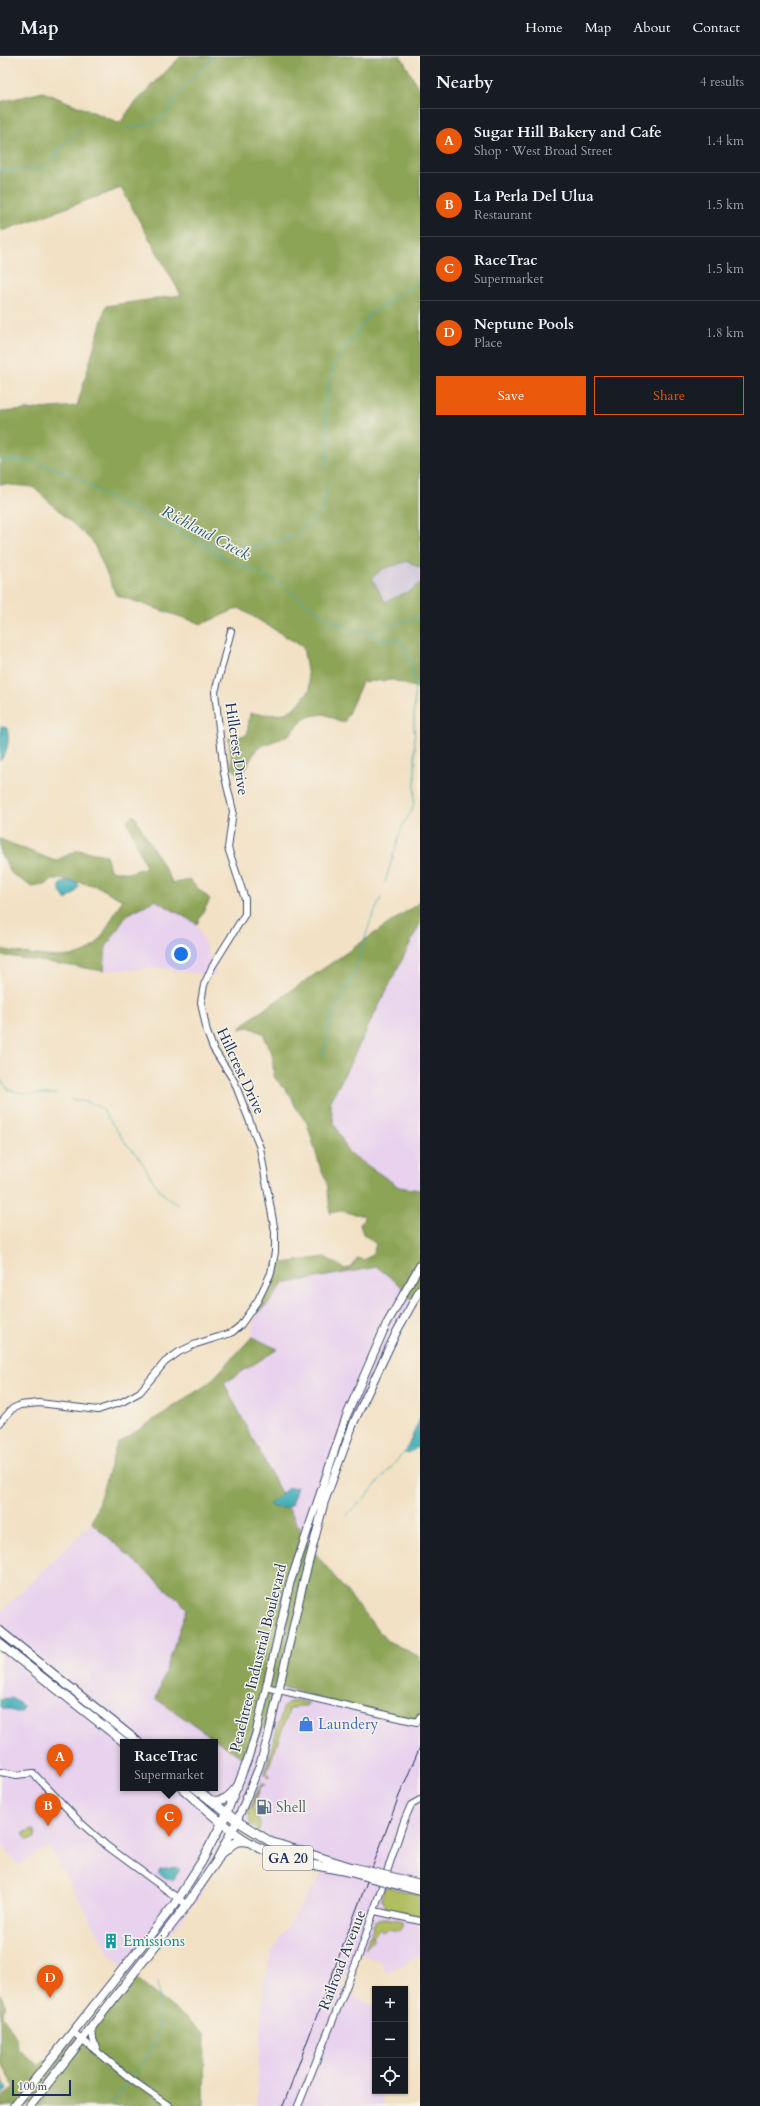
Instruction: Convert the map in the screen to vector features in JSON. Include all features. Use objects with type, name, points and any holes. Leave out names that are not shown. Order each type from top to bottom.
[{"type":"highway","points":[[0,1631],[134,1739]]},
{"type":"highway","points":[[0,1644],[120,1739]]},
{"type":"highway","points":[[210,1800],[217,1802],[228,1798],[237,1788]]},
{"type":"highway","name":"GA 20","points":[[186,1791],[232,1830],[249,1842],[266,1851],[283,1857],[350,1870],[399,1882],[420,1890]]},
{"type":"highway","name":"GA 20","points":[[199,1791],[237,1821],[271,1842],[350,1870]]},
{"type":"highway","name":"Peachtree Industrial Boulevard","points":[[14,2106],[178,1898],[223,1823],[227,1813]]},
{"type":"highway","name":"Peachtree Industrial Boulevard","points":[[30,2106],[187,1905],[216,1862],[237,1821]]},
{"type":"highway","points":[[216,1862],[236,1842],[242,1840],[249,1842]]},
{"type":"highway","name":"GA 20","points":[[399,1882],[420,1884]]},
{"type":"main road","name":"Peachtree Industrial Boulevard","points":[[227,1813],[256,1733],[290,1583],[346,1417],[386,1325],[420,1265]]},
{"type":"main road","name":"Peachtree Industrial Boulevard","points":[[237,1821],[259,1767],[324,1503],[354,1422],[397,1331],[420,1290]]},
{"type":"street","name":"Hillcrest Drive","points":[[0,1423],[12,1409],[20,1405],[39,1402],[98,1410],[122,1402],[140,1392],[165,1362],[179,1352],[196,1344],[231,1333],[240,1326],[258,1300],[271,1273],[275,1252],[275,1232],[260,1148],[234,1081],[213,1048],[207,1032],[201,1002],[204,985],[212,967],[245,914],[245,899],[228,848],[233,811],[224,773],[215,692],[231,632]]},
{"type":"street","points":[[266,1687],[418,1720]]},
{"type":"street","points":[[1,1774],[17,1775],[33,1773],[85,1826],[107,1846],[187,1905]]},
{"type":"street","name":"Railroad Avenue","points":[[298,2106],[358,1958],[404,1821],[411,1805],[420,1800]]},
{"type":"street","points":[[375,1911],[420,1921]]},
{"type":"street","points":[[92,2027],[94,2043],[99,2053]]},
{"type":"street","points":[[72,2032],[132,2080],[169,2106]]},
{"type":"shaded area","points":[[409,561],[420,568],[420,583],[412,590],[385,603],[372,578],[382,569]]},
{"type":"shaded area","points":[[155,900],[197,924],[217,976],[158,968],[104,971],[106,947],[127,915]]},
{"type":"shaded area","points":[[420,924],[420,1190],[399,1187],[347,1152],[334,1123],[330,1103]]},
{"type":"shaded area","points":[[377,1267],[400,1285],[415,1305],[363,1409],[326,1505],[307,1543],[224,1383],[278,1350],[252,1337],[255,1314],[268,1304],[282,1284]]},
{"type":"shaded area","points":[[92,1523],[187,1608],[156,1699],[269,1718],[276,1685],[352,1708],[420,1716],[420,1956],[386,1973],[378,1958],[374,1961],[356,1950],[341,1988],[372,2005],[372,2094],[382,2094],[383,2106],[256,2106],[263,1986],[271,1952],[328,1864],[234,1821],[202,1894],[135,1977],[111,1956],[49,1847],[18,1865],[0,1842],[0,1612]]},
{"type":"green space","points":[[181,56],[401,56],[420,91],[420,568],[408,561],[382,569],[372,578],[385,602],[412,590],[420,583],[420,689],[393,680],[362,682],[344,723],[324,714],[306,717],[289,735],[257,748],[241,777],[232,768],[229,738],[247,735],[250,713],[285,713],[297,705],[303,698],[310,689],[303,647],[239,608],[202,624],[116,595],[93,542],[33,487],[0,484],[0,412],[77,406],[106,306],[181,295],[121,188],[5,230],[0,230],[0,102],[43,92],[120,123],[132,106]]},
{"type":"green space","points":[[134,815],[173,883],[189,880],[210,899],[197,924],[155,900],[127,915],[106,947],[104,971],[0,955],[0,949],[35,955],[62,957],[85,952],[93,947],[101,938],[122,900],[97,886],[68,880],[54,879],[45,885],[32,887],[12,874],[0,855],[0,839],[55,861],[78,850],[106,855],[110,870],[129,873],[146,867],[127,820]]},
{"type":"green space","points":[[420,902],[420,924],[330,1103],[334,1123],[348,1152],[399,1187],[420,1190],[420,1291],[415,1305],[400,1285],[377,1267],[283,1284],[268,1304],[255,1314],[274,1270],[274,1264],[325,1257],[345,1269],[352,1267],[357,1258],[364,1260],[373,1254],[376,1244],[363,1234],[360,1225],[365,1216],[340,1211],[330,1213],[327,1181],[321,1170],[307,1123],[296,1108],[291,1096],[274,1077],[272,1053],[265,1041],[264,1034],[249,1027],[239,1029],[253,1017]]},
{"type":"green space","points":[[252,1337],[278,1349],[224,1383],[307,1543],[386,1640],[420,1657],[420,1716],[417,1721],[352,1708],[276,1685],[269,1718],[247,1761],[218,1741],[218,1739],[215,1739],[156,1699],[187,1608],[92,1523],[117,1444],[209,1383]]},
{"type":"green space","points":[[295,1700],[309,1703],[306,1706],[296,1706],[295,1708],[290,1708],[266,1774],[270,1776],[268,1778],[264,1774],[283,1709],[287,1703]]},
{"type":"green space","points":[[262,1783],[266,1785],[261,1786],[253,1807],[260,1823],[259,1831],[250,1824],[248,1811]]},
{"type":"green space","points":[[32,1829],[34,1830],[35,1838],[28,1840],[24,1836],[24,1833]]},
{"type":"green space","points":[[385,1886],[420,1895],[420,1917],[386,1909],[381,1899]]},
{"type":"green space","points":[[387,1918],[403,1921],[403,1927],[400,1931],[387,1929],[382,1932],[379,1929],[372,1936],[374,1939],[365,1949],[375,1921]]},
{"type":"green space","points":[[135,1977],[205,2034],[204,2106],[0,2106],[0,2098],[14,2087],[0,2063],[0,1994],[6,2006],[2,2015],[16,2037],[17,2048],[38,2065],[69,2045]]},
{"type":"water","points":[[1,726],[7,728],[8,741],[7,749],[0,761]]},
{"type":"water","points":[[66,881],[77,882],[79,886],[75,893],[66,900],[60,892],[60,884]]},
{"type":"water","points":[[420,1418],[420,1445],[409,1453],[405,1453]]},
{"type":"water","points":[[297,1487],[291,1505],[284,1508],[272,1507],[269,1504],[288,1488]]},
{"type":"water","points":[[12,1698],[23,1706],[22,1712],[16,1712],[0,1707],[0,1699]]},
{"type":"water","points":[[176,1867],[180,1869],[174,1879],[168,1880],[158,1873],[160,1870]]},
{"type":"water","points":[[0,2076],[7,2089],[0,2095]]},
{"type":"waterway","points":[[125,129],[153,123],[166,114],[179,93],[214,56]]},
{"type":"waterway","points":[[0,171],[39,169],[52,160],[64,144],[80,129]]},
{"type":"waterway","points":[[326,469],[328,446],[325,408],[329,381],[335,361],[370,314],[420,281]]},
{"type":"waterway","name":"Richland Creek","points":[[0,460],[29,461],[49,466],[82,480],[114,501],[159,521],[188,537],[219,548],[256,547],[294,537],[323,510],[327,483]]},
{"type":"waterway","name":"Richland Creek","points":[[204,545],[214,553],[266,576],[323,615],[348,627],[361,630],[383,628],[420,617]]},
{"type":"waterway","points":[[363,630],[367,634],[376,638],[403,643],[411,662],[414,682],[414,802],[412,811],[403,824],[385,882]]},
{"type":"waterway","points":[[323,1056],[330,1021],[353,975],[371,920],[381,898]]},
{"type":"waterway","points":[[0,1079],[9,1090],[28,1094],[57,1094]]},
{"type":"waterway","points":[[70,1099],[91,1103],[102,1109],[127,1145],[139,1158],[155,1184],[169,1199],[178,1205]]},
{"type":"waterway","points":[[347,1515],[362,1501],[405,1451]]},
{"type":"waterway","points":[[134,2074],[149,2053],[157,2031],[160,2008],[158,1982]]},
{"type":"waterway","points":[[109,2106],[127,2083]]},
{"type":"railway","points":[[283,2106],[399,1796],[420,1747]]},
{"type":"place","name":"Laundery","points":[[306,1724]]},
{"type":"place","name":"Sugar Hill Bakery and Cafe","points":[[60,1777]]},
{"type":"place","name":"Shell","points":[[264,1807]]},
{"type":"place","name":"La Perla Del Ulua","points":[[48,1826]]},
{"type":"place","name":"RaceTrac","points":[[169,1837]]},
{"type":"place","name":"Emissions","points":[[111,1941]]},
{"type":"place","name":"Neptune Pools","points":[[50,1998]]}]
